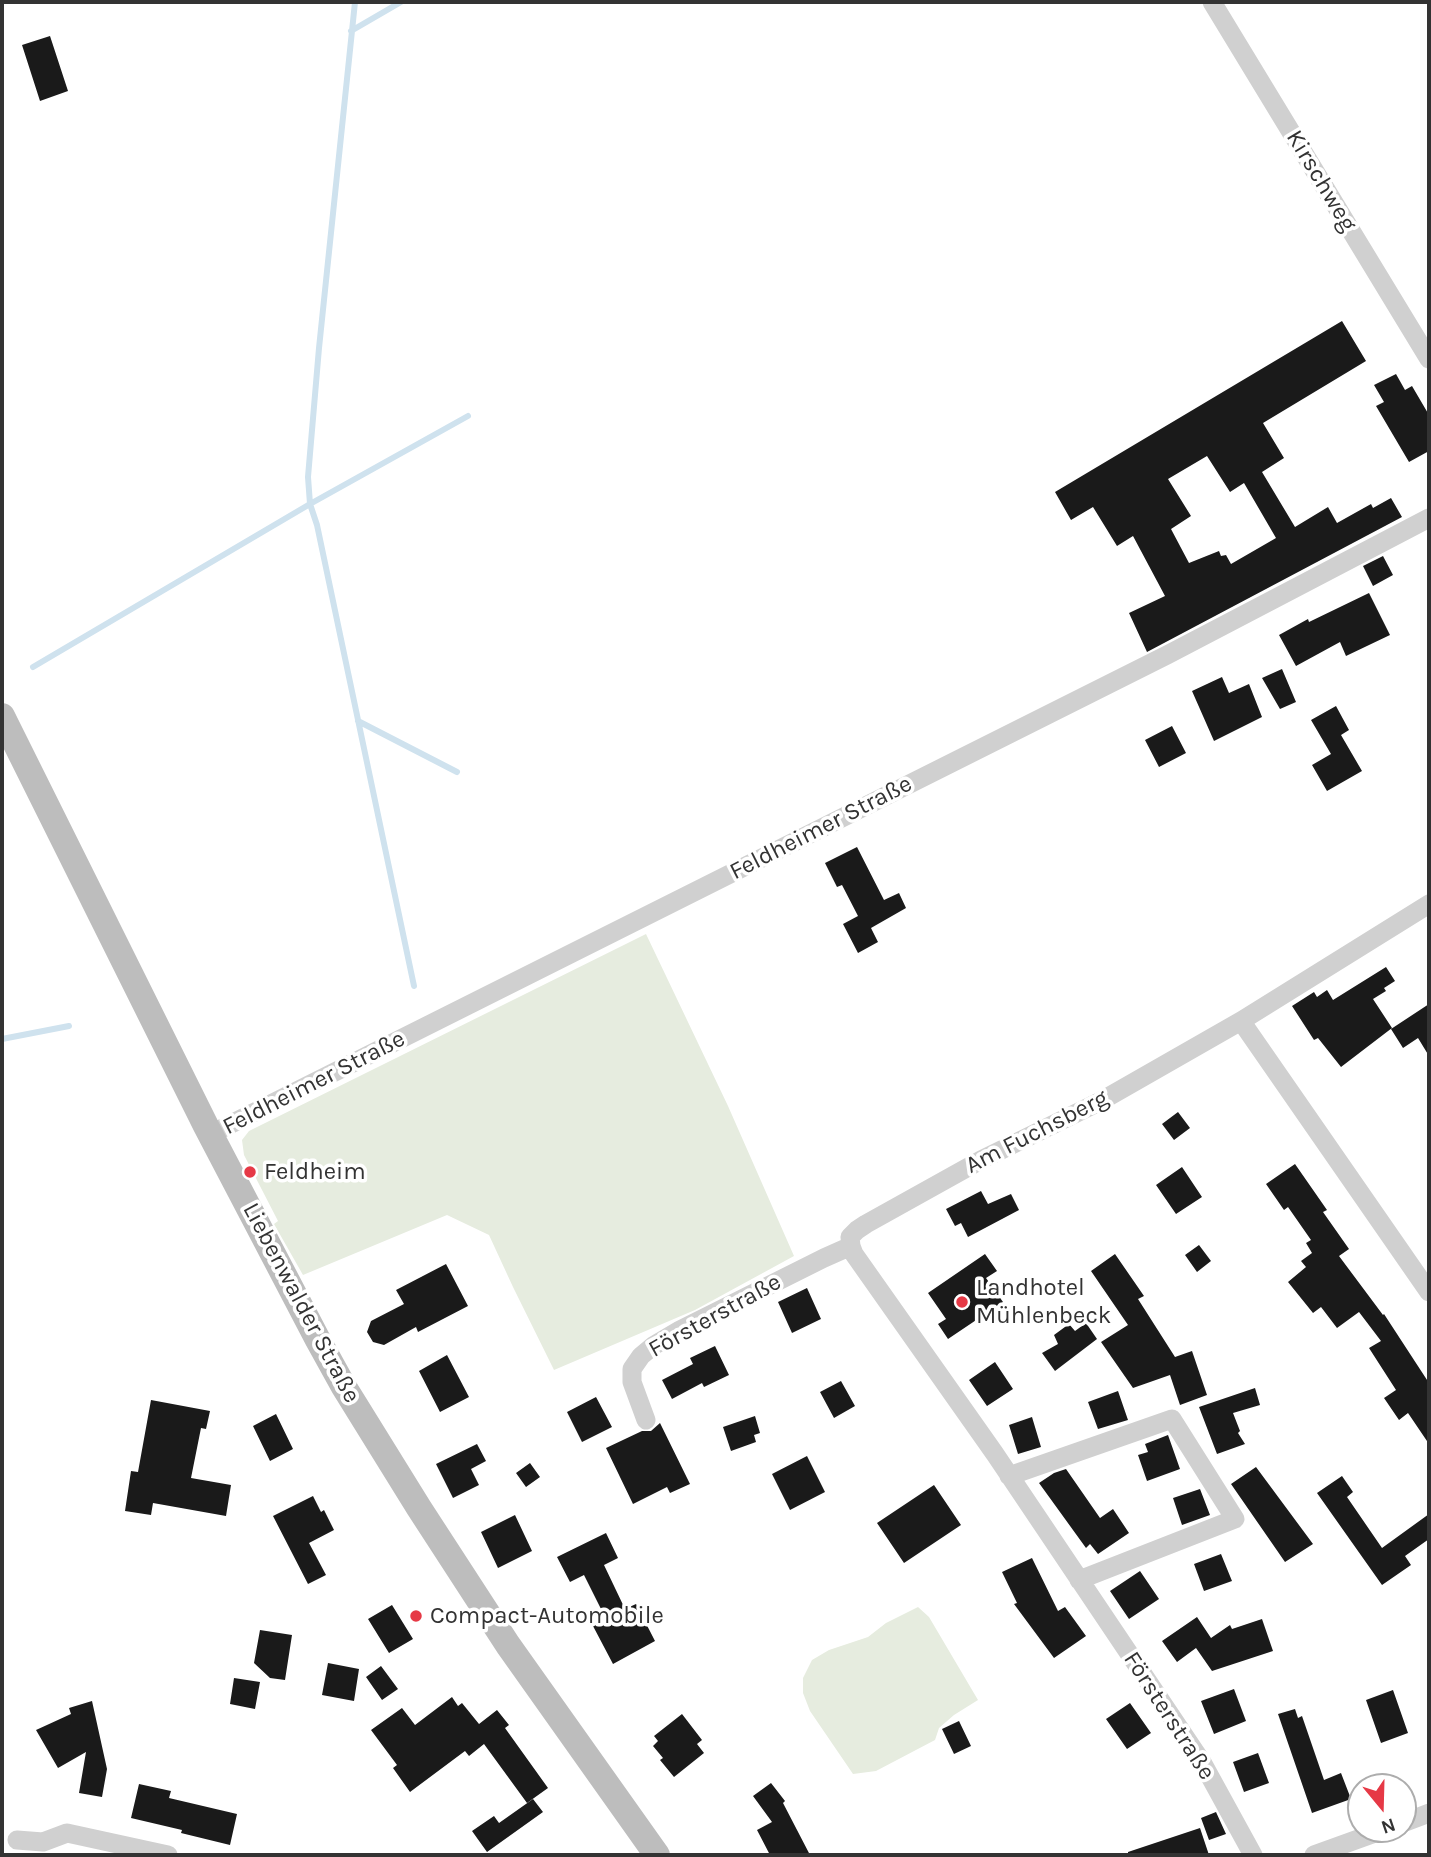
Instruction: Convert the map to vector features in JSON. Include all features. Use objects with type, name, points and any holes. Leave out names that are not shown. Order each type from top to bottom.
[{"type":"main road","name":"Liebenwalder Straße","points":[[2,716],[211,1134],[322,1347],[400,1477],[508,1645],[657,1855]]},
{"type":"street","name":"Kirschweg","points":[[1212,2],[1429,359]]},
{"type":"street","name":"Feldheimer Straße","points":[[211,1134],[1167,655],[1429,518]]},
{"type":"street","name":"Am Fuchsberg","points":[[852,1250],[850,1237],[866,1224],[981,1160],[1101,1101],[1241,1021],[1429,904]]},
{"type":"street","points":[[1241,1021],[1429,1292]]},
{"type":"street","name":"Försterstraße","points":[[646,1420],[632,1382],[632,1369],[641,1356],[653,1346],[824,1258],[852,1250],[1202,1762],[1254,1855]]},
{"type":"street","points":[[1009,1476],[1172,1419],[1235,1519],[1079,1580]]},
{"type":"street","points":[[17,1840],[43,1842],[66,1833],[168,1855]]},
{"type":"street","points":[[1314,1855],[1347,1843]]},
{"type":"shaded area","points":[[646,934],[728,1106],[794,1256],[695,1310],[554,1370],[489,1235],[447,1215],[303,1275],[274,1224],[278,1221],[244,1155],[242,1140],[249,1131]]},
{"type":"shaded area","points":[[918,1607],[929,1617],[978,1700],[939,1728],[935,1740],[876,1771],[853,1774],[810,1711],[803,1693],[803,1678],[812,1660],[829,1650],[868,1637],[886,1623]]},
{"type":"building","points":[[50,36],[68,91],[40,101],[22,45]]},
{"type":"building","points":[[1342,321],[1366,361],[1263,423],[1284,458],[1262,472],[1295,527],[1328,507],[1337,523],[1371,504],[1373,508],[1391,498],[1402,517],[1147,652],[1129,613],[1165,596],[1133,536],[1117,546],[1093,507],[1071,520],[1055,492]],"holes":[[[1207,456],[1230,492],[1244,483],[1276,538],[1231,564],[1226,555],[1221,556],[1219,551],[1189,563],[1171,529],[1191,516],[1168,479]]]},
{"type":"building","points":[[1396,374],[1405,390],[1412,386],[1429,415],[1429,451],[1409,462],[1376,406],[1384,402],[1374,385]]},
{"type":"building","points":[[1383,556],[1393,575],[1373,586],[1363,566]]},
{"type":"building","points":[[1369,593],[1390,635],[1346,656],[1340,642],[1296,666],[1279,635],[1308,619],[1309,622]]},
{"type":"building","points":[[1282,669],[1296,702],[1280,709],[1262,678]]},
{"type":"building","points":[[1222,677],[1229,693],[1249,684],[1262,717],[1214,741],[1192,691]]},
{"type":"building","points":[[1336,706],[1349,730],[1341,735],[1362,771],[1327,791],[1312,765],[1331,754],[1311,720]]},
{"type":"building","points":[[1172,726],[1186,753],[1159,767],[1145,740]]},
{"type":"building","points":[[857,847],[884,900],[899,893],[906,908],[871,928],[878,942],[858,953],[843,924],[858,916],[842,885],[837,887],[825,863]]},
{"type":"building","points":[[1386,967],[1395,981],[1373,999],[1392,1028],[1341,1067],[1318,1038],[1314,1040],[1292,1006],[1314,992],[1317,997],[1327,990],[1333,1000]]},
{"type":"building","points":[[1429,1004],[1429,1056],[1418,1038],[1403,1048],[1391,1029]]},
{"type":"building","points":[[1178,1112],[1190,1128],[1174,1140],[1162,1124]]},
{"type":"building","points":[[1295,1164],[1327,1210],[1323,1212],[1349,1249],[1339,1256],[1384,1314],[1429,1383],[1429,1444],[1408,1413],[1399,1420],[1384,1398],[1396,1390],[1369,1348],[1381,1341],[1359,1312],[1337,1328],[1321,1307],[1313,1313],[1288,1282],[1306,1267],[1301,1261],[1312,1253],[1306,1243],[1311,1240],[1288,1207],[1284,1210],[1266,1184]]},
{"type":"building","points":[[1182,1167],[1202,1197],[1176,1214],[1156,1185]]},
{"type":"building","points":[[981,1191],[988,1204],[1011,1194],[1019,1210],[968,1237],[961,1223],[955,1226],[946,1209]]},
{"type":"building","points":[[1199,1245],[1211,1261],[1197,1272],[1185,1255]]},
{"type":"building","points":[[985,1254],[997,1271],[986,1278],[1003,1302],[948,1339],[938,1324],[946,1319],[928,1293]]},
{"type":"building","points":[[1115,1254],[1144,1296],[1138,1299],[1175,1357],[1192,1351],[1207,1395],[1180,1405],[1170,1375],[1133,1388],[1101,1342],[1128,1325],[1091,1271]]},
{"type":"building","points":[[446,1264],[468,1306],[418,1332],[416,1327],[384,1345],[373,1342],[367,1332],[371,1321],[404,1304],[396,1290]]},
{"type":"building","points":[[807,1288],[821,1319],[792,1333],[778,1302]]},
{"type":"building","points":[[1086,1323],[1097,1339],[1055,1371],[1042,1353],[1058,1344],[1054,1335],[1069,1324],[1075,1331]]},
{"type":"building","points":[[715,1346],[729,1375],[704,1387],[702,1383],[672,1399],[662,1380],[693,1364],[690,1358]]},
{"type":"building","points":[[447,1355],[469,1397],[440,1412],[419,1371]]},
{"type":"building","points":[[995,1362],[1013,1389],[987,1406],[969,1380]]},
{"type":"building","points":[[841,1381],[855,1406],[834,1418],[820,1392]]},
{"type":"building","points":[[1255,1388],[1260,1405],[1233,1413],[1240,1431],[1238,1433],[1245,1444],[1217,1454],[1199,1407]]},
{"type":"building","points":[[1118,1391],[1128,1420],[1098,1429],[1088,1402]]},
{"type":"building","points":[[596,1397],[612,1427],[582,1442],[567,1412]]},
{"type":"building","points":[[151,1400],[210,1411],[206,1429],[201,1428],[191,1478],[231,1485],[226,1516],[153,1503],[151,1515],[125,1511],[131,1471],[138,1472]]},
{"type":"building","points":[[276,1414],[293,1449],[270,1461],[253,1426]]},
{"type":"building","points":[[755,1416],[760,1433],[754,1435],[756,1442],[731,1451],[723,1427]]},
{"type":"building","points":[[1032,1417],[1041,1447],[1018,1454],[1009,1425]]},
{"type":"building","points":[[660,1423],[690,1484],[670,1493],[667,1487],[633,1504],[606,1448],[642,1431],[651,1431]]},
{"type":"building","points":[[1168,1435],[1180,1469],[1147,1481],[1138,1455],[1148,1452],[1145,1444]]},
{"type":"building","points":[[477,1444],[486,1461],[471,1469],[479,1485],[453,1498],[436,1464]]},
{"type":"building","points":[[807,1456],[825,1492],[790,1510],[772,1474]]},
{"type":"building","points":[[530,1463],[540,1477],[526,1487],[516,1473]]},
{"type":"building","points":[[1256,1467],[1313,1544],[1285,1562],[1231,1484]]},
{"type":"building","points":[[1066,1469],[1100,1518],[1113,1509],[1129,1533],[1098,1554],[1090,1544],[1086,1548],[1039,1483]]},
{"type":"building","points":[[1342,1476],[1353,1492],[1347,1497],[1382,1548],[1429,1514],[1429,1539],[1405,1556],[1411,1565],[1382,1585],[1317,1493]]},
{"type":"building","points":[[934,1485],[961,1525],[904,1563],[877,1523]]},
{"type":"building","points":[[1200,1489],[1210,1515],[1182,1525],[1173,1498]]},
{"type":"building","points":[[313,1496],[334,1530],[309,1543],[326,1575],[308,1584],[273,1516]]},
{"type":"building","points":[[515,1515],[532,1551],[498,1568],[481,1532]]},
{"type":"building","points":[[606,1533],[618,1558],[604,1565],[625,1609],[636,1604],[655,1641],[613,1664],[593,1626],[606,1619],[584,1575],[570,1582],[557,1557]]},
{"type":"building","points":[[1221,1554],[1232,1581],[1204,1591],[1194,1564]]},
{"type":"building","points":[[1032,1558],[1058,1611],[1065,1607],[1086,1636],[1054,1658],[1014,1604],[1017,1603],[1002,1572]]},
{"type":"building","points":[[1140,1571],[1159,1599],[1129,1619],[1110,1591]]},
{"type":"building","points":[[392,1605],[413,1639],[389,1653],[368,1619]]},
{"type":"building","points":[[1197,1617],[1211,1638],[1230,1625],[1232,1629],[1262,1619],[1273,1651],[1212,1671],[1196,1648],[1177,1662],[1162,1641]]},
{"type":"building","points":[[260,1630],[292,1635],[285,1680],[270,1678],[254,1663]]},
{"type":"building","points":[[328,1663],[359,1669],[354,1701],[322,1695]]},
{"type":"building","points":[[381,1666],[398,1689],[382,1700],[366,1677]]},
{"type":"building","points":[[234,1678],[260,1682],[255,1709],[230,1704]]},
{"type":"building","points":[[1234,1689],[1246,1721],[1214,1734],[1201,1701]]},
{"type":"building","points":[[1393,1690],[1408,1733],[1381,1743],[1366,1700]]},
{"type":"building","points":[[452,1697],[458,1706],[462,1703],[479,1724],[497,1710],[509,1725],[505,1728],[548,1788],[527,1803],[484,1744],[469,1756],[465,1751],[410,1792],[393,1768],[397,1765],[371,1730],[402,1708],[415,1725]]},
{"type":"building","points":[[92,1701],[107,1769],[102,1797],[79,1793],[86,1752],[58,1768],[36,1730],[71,1714],[69,1708]]},
{"type":"building","points":[[1130,1703],[1151,1733],[1127,1749],[1106,1719]]},
{"type":"building","points":[[1295,1709],[1298,1718],[1302,1716],[1324,1780],[1341,1773],[1347,1789],[1347,1800],[1312,1813],[1278,1714]]},
{"type":"building","points":[[682,1714],[702,1740],[697,1744],[704,1753],[674,1777],[653,1746],[658,1741],[654,1736]]},
{"type":"building","points":[[959,1721],[971,1746],[954,1754],[942,1729]]},
{"type":"building","points":[[1258,1753],[1269,1783],[1244,1792],[1233,1762]]},
{"type":"building","points":[[771,1783],[785,1801],[783,1803],[810,1855],[770,1855],[757,1830],[772,1822],[753,1796]]},
{"type":"building","points":[[139,1784],[171,1791],[169,1798],[237,1814],[230,1845],[131,1818]]},
{"type":"building","points":[[533,1799],[543,1812],[487,1852],[472,1831],[494,1816],[499,1823]]},
{"type":"building","points":[[1216,1812],[1226,1834],[1209,1840],[1201,1818]]},
{"type":"building","points":[[1200,1828],[1209,1855],[1128,1855],[1128,1852]]},
{"type":"waterway","points":[[355,2],[308,477],[310,504],[317,525],[414,986]]},
{"type":"waterway","points":[[351,31],[401,2]]},
{"type":"waterway","points":[[33,667],[310,504],[468,416]]},
{"type":"waterway","points":[[358,721],[457,772]]},
{"type":"waterway","points":[[2,1039],[69,1026]]},
{"type":"place","name":"Feldheim","points":[[250,1172]]},
{"type":"place","name":"Landhotel Mühlenbeck","points":[[962,1302]]},
{"type":"place","name":"Compact-Automobile","points":[[416,1616]]}]
